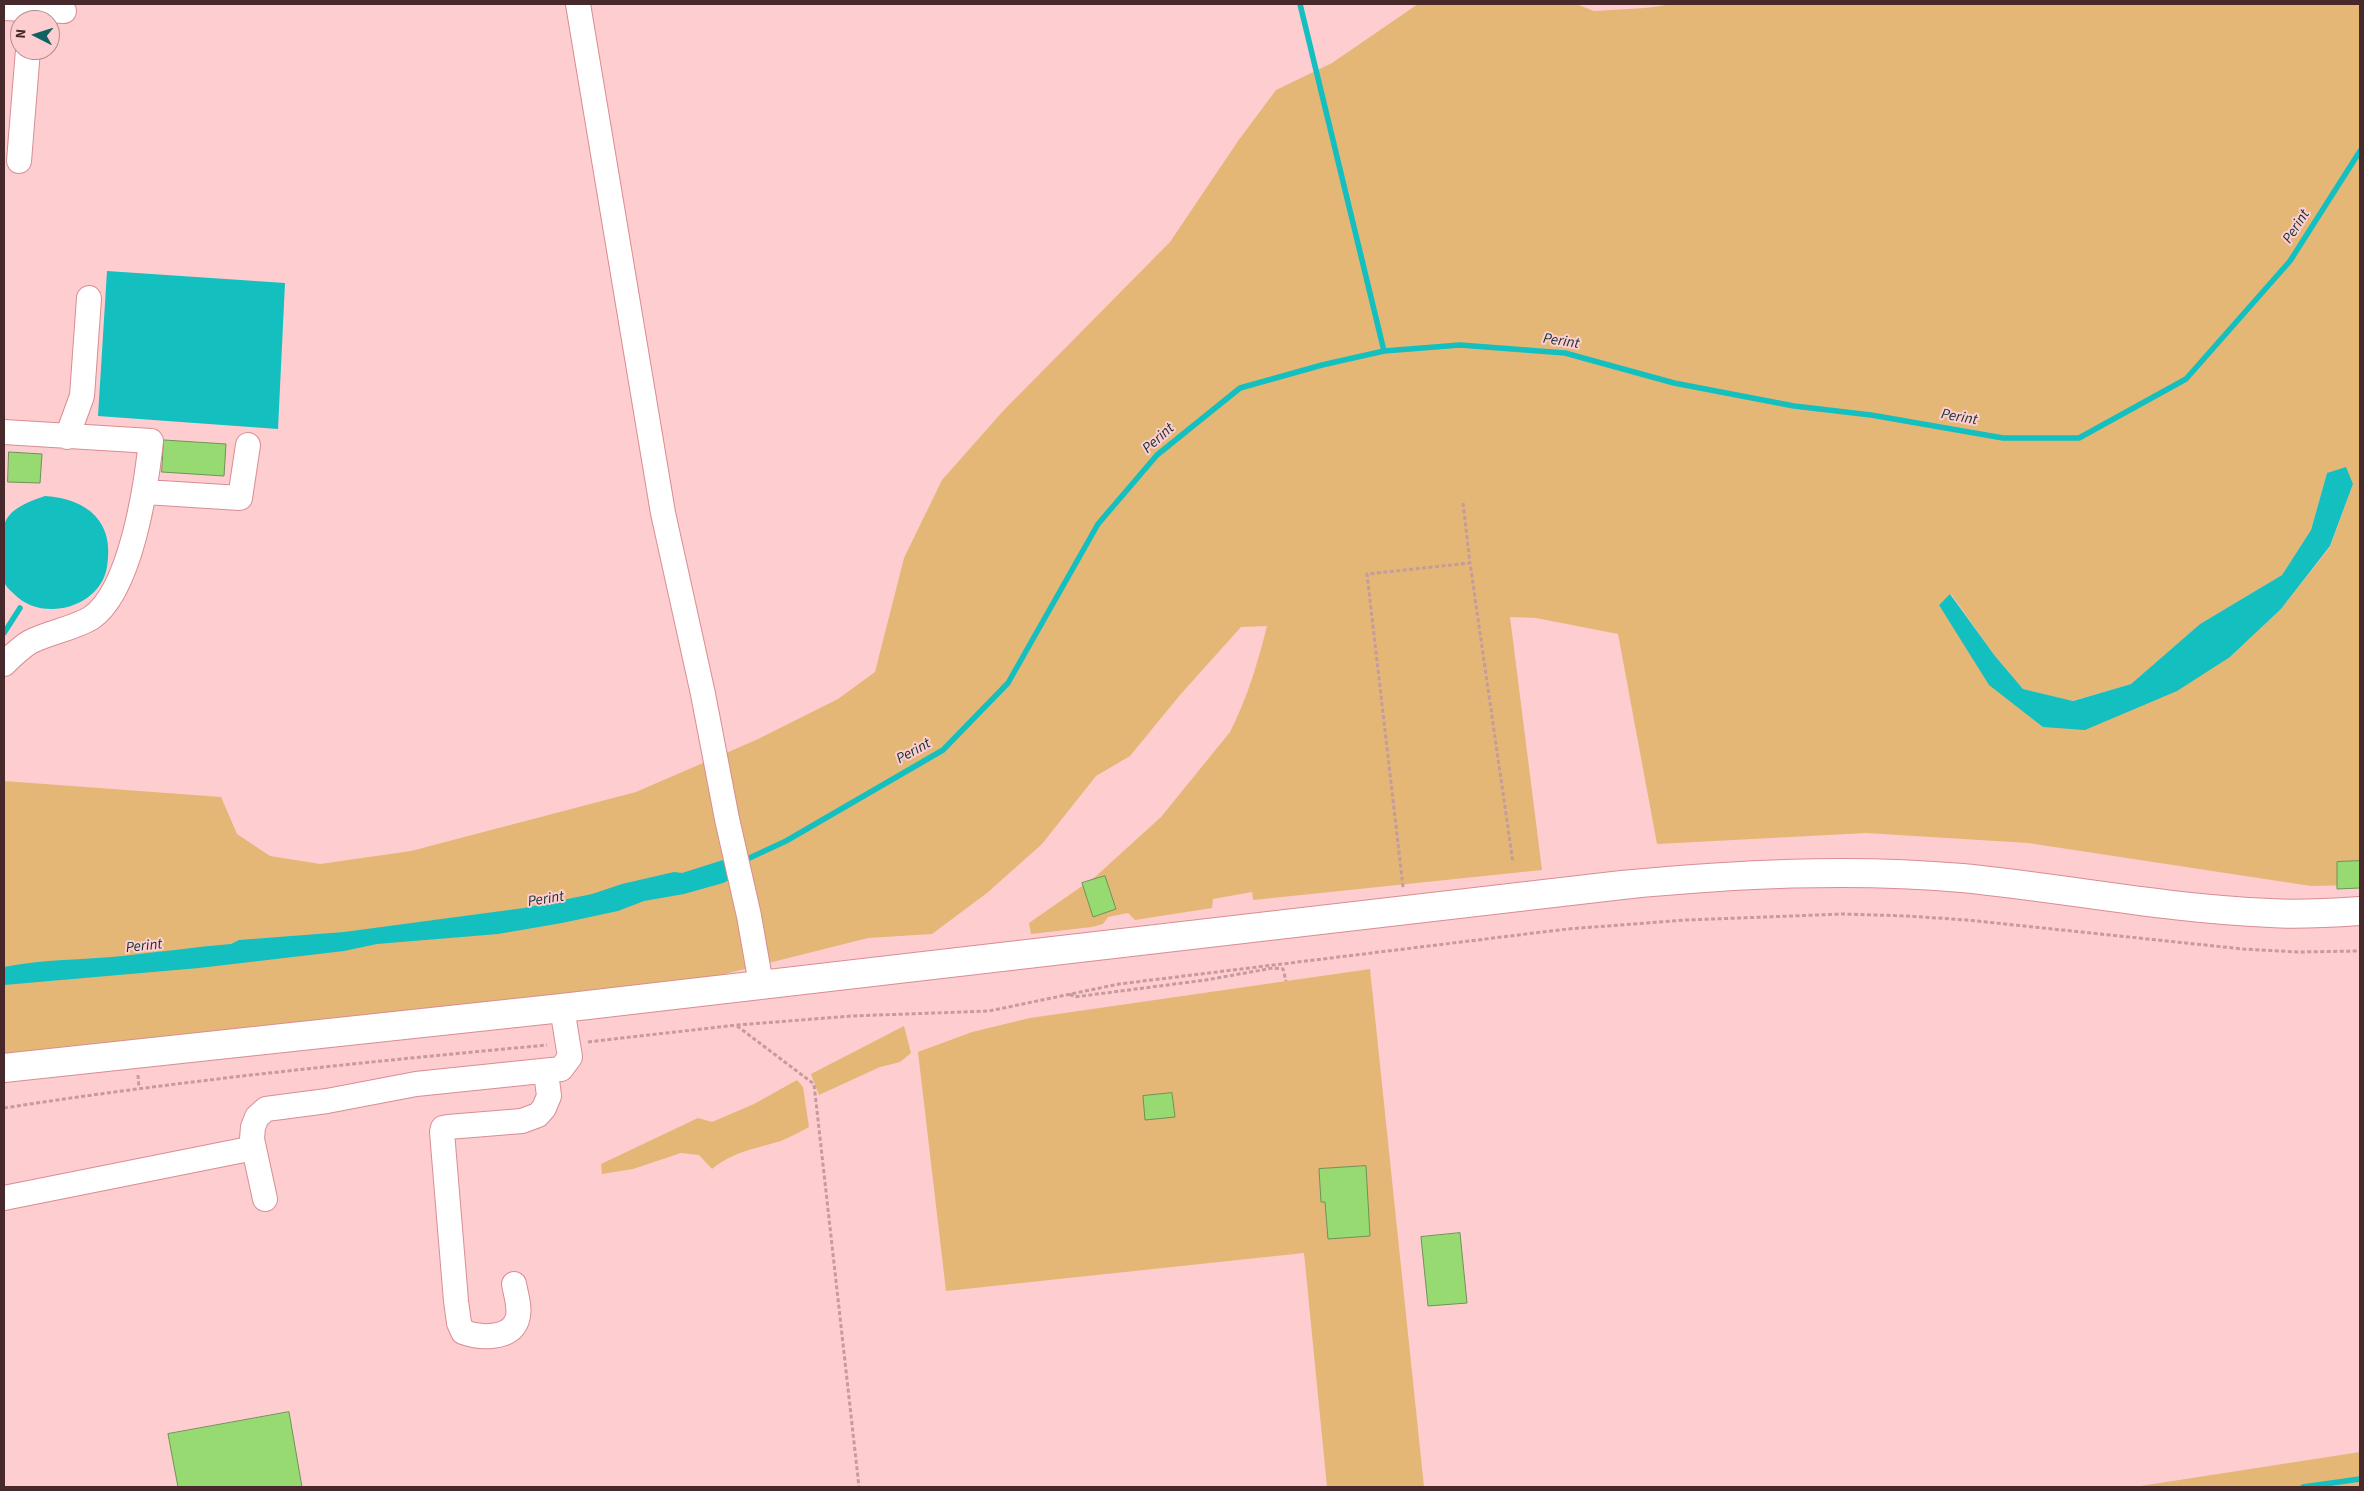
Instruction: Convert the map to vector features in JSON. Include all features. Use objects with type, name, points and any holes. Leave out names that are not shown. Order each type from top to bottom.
[{"type":"main road","points":[[4,1068],[562,1008],[1622,885],[1750,875],[1844,872],[1939,876],[2235,912],[2292,914],[2360,911]]},
{"type":"street","points":[[578,4],[663,513],[703,694],[727,819],[749,916],[761,984]]},
{"type":"street","points":[[60,11],[64,11]]},
{"type":"street","points":[[19,161],[27,60]]},
{"type":"street","points":[[67,437],[82,396],[89,298]]},
{"type":"street","points":[[4,432],[151,441],[145,492],[120,581],[105,606],[90,618],[32,642],[4,664]]},
{"type":"street","points":[[145,492],[240,498],[248,445]]},
{"type":"street","points":[[265,1199],[254,1148],[252,1127],[257,1117],[272,1108],[327,1101],[416,1084],[561,1069],[570,1057],[562,1008]]},
{"type":"street","points":[[514,1284],[518,1313],[517,1321],[512,1328],[488,1337],[473,1336],[464,1332],[459,1323],[456,1301],[442,1132],[443,1128],[448,1127],[522,1121],[538,1116],[549,1096],[546,1072]]},
{"type":"street","points":[[4,1198],[254,1148]]},
{"type":"path","points":[[1463,503],[1513,864]]},
{"type":"path","points":[[1403,886],[1367,574],[1470,564]]},
{"type":"path","points":[[4,1108],[140,1088],[383,1060],[866,1015],[978,1012],[1010,1008],[1119,984],[1591,926],[1823,915],[1939,918],[2243,949],[2298,952],[2360,952]]},
{"type":"path","points":[[1070,994],[1074,997],[1206,980],[1273,968],[1283,969],[1286,981]]},
{"type":"path","points":[[736,1026],[814,1084],[859,1487]]},
{"type":"path","points":[[138,1072],[140,1088]]},
{"type":"shaded area","points":[[1418,4],[1576,4],[1594,11],[1674,4],[2360,4],[2360,885],[2311,886],[2028,843],[1866,833],[1657,844],[1618,634],[1536,618],[1510,617],[1542,870],[1253,900],[1252,892],[1213,899],[1212,908],[1135,920],[1128,913],[1108,917],[1103,924],[1092,927],[1031,934],[1029,923],[1095,877],[1161,817],[1230,732],[1252,680],[1267,626],[1241,627],[1180,695],[1130,756],[1096,776],[1042,844],[987,893],[932,934],[868,938],[709,978],[517,1001],[4,1054],[4,781],[221,797],[237,834],[270,856],[320,864],[411,851],[636,792],[756,740],[838,699],[875,672],[904,558],[942,480],[1004,410],[1170,242],[1238,141],[1276,90],[1332,63]],"holes":[[[2327,473],[2353,484],[2330,547],[2281,609],[2230,657],[2043,727],[1939,605],[1951,594],[1995,656],[2023,689],[2072,701],[2131,684],[2200,624],[2282,575],[2311,530]]]},
{"type":"shaded area","points":[[1370,969],[1424,1487],[1327,1487],[1304,1253],[946,1291],[918,1052],[972,1032],[1030,1018]]},
{"type":"shaded area","points":[[904,1026],[911,1053],[900,1062],[880,1067],[819,1095],[811,1074]]},
{"type":"shaded area","points":[[797,1080],[803,1087],[809,1127],[781,1141],[754,1148],[728,1158],[712,1169],[699,1155],[681,1153],[633,1169],[602,1174],[601,1164],[698,1118],[712,1122],[754,1104]]},
{"type":"shaded area","points":[[2360,1452],[2360,1487],[2134,1487]]},
{"type":"water","points":[[107,271],[285,283],[278,429],[98,416]]},
{"type":"water","points":[[2346,467],[2353,484],[2330,546],[2281,609],[2230,657],[2177,691],[2085,730],[2043,727],[1989,685],[1939,605],[1950,594],[1995,656],[2023,689],[2073,701],[2131,684],[2200,624],[2282,575],[2311,530],[2327,473]]},
{"type":"water","points":[[45,496],[74,502],[86,508],[95,516],[107,537],[107,567],[102,581],[93,593],[82,601],[68,607],[54,609],[39,608],[26,603],[7,587],[3,574],[3,530],[6,520],[10,514],[21,506]]},
{"type":"water","points":[[742,854],[745,873],[723,883],[684,894],[644,901],[618,911],[562,923],[498,934],[377,944],[344,951],[199,968],[4,985],[4,967],[19,964],[123,956],[231,944],[239,940],[344,932],[524,908],[592,894],[622,884],[674,872],[682,873]]},
{"type":"building","points":[[164,440],[226,444],[224,476],[162,472]]},
{"type":"building","points":[[9,452],[42,454],[40,483],[8,482]]},
{"type":"building","points":[[2360,861],[2360,888],[2337,889],[2337,862]]},
{"type":"building","points":[[1105,876],[1116,909],[1093,917],[1082,883]]},
{"type":"building","points":[[1172,1093],[1175,1117],[1145,1120],[1143,1096]]},
{"type":"building","points":[[1366,1166],[1370,1236],[1328,1239],[1325,1202],[1321,1202],[1319,1169]]},
{"type":"building","points":[[1460,1233],[1467,1303],[1428,1306],[1421,1237]]},
{"type":"building","points":[[289,1412],[302,1487],[178,1487],[168,1434]]},
{"type":"waterway","points":[[1300,4],[1384,351]]},
{"type":"waterway","name":"Perint","points":[[743,861],[786,841],[943,750],[1008,683],[1098,524],[1157,455],[1240,388],[1322,365],[1384,351],[1460,345],[1565,353],[1674,383],[1794,406],[1871,415],[2003,438],[2079,438],[2186,379],[2290,261],[2360,151]]},
{"type":"waterway","points":[[4,633],[20,608]]},
{"type":"waterway","points":[[2303,1487],[2360,1479]]}]
